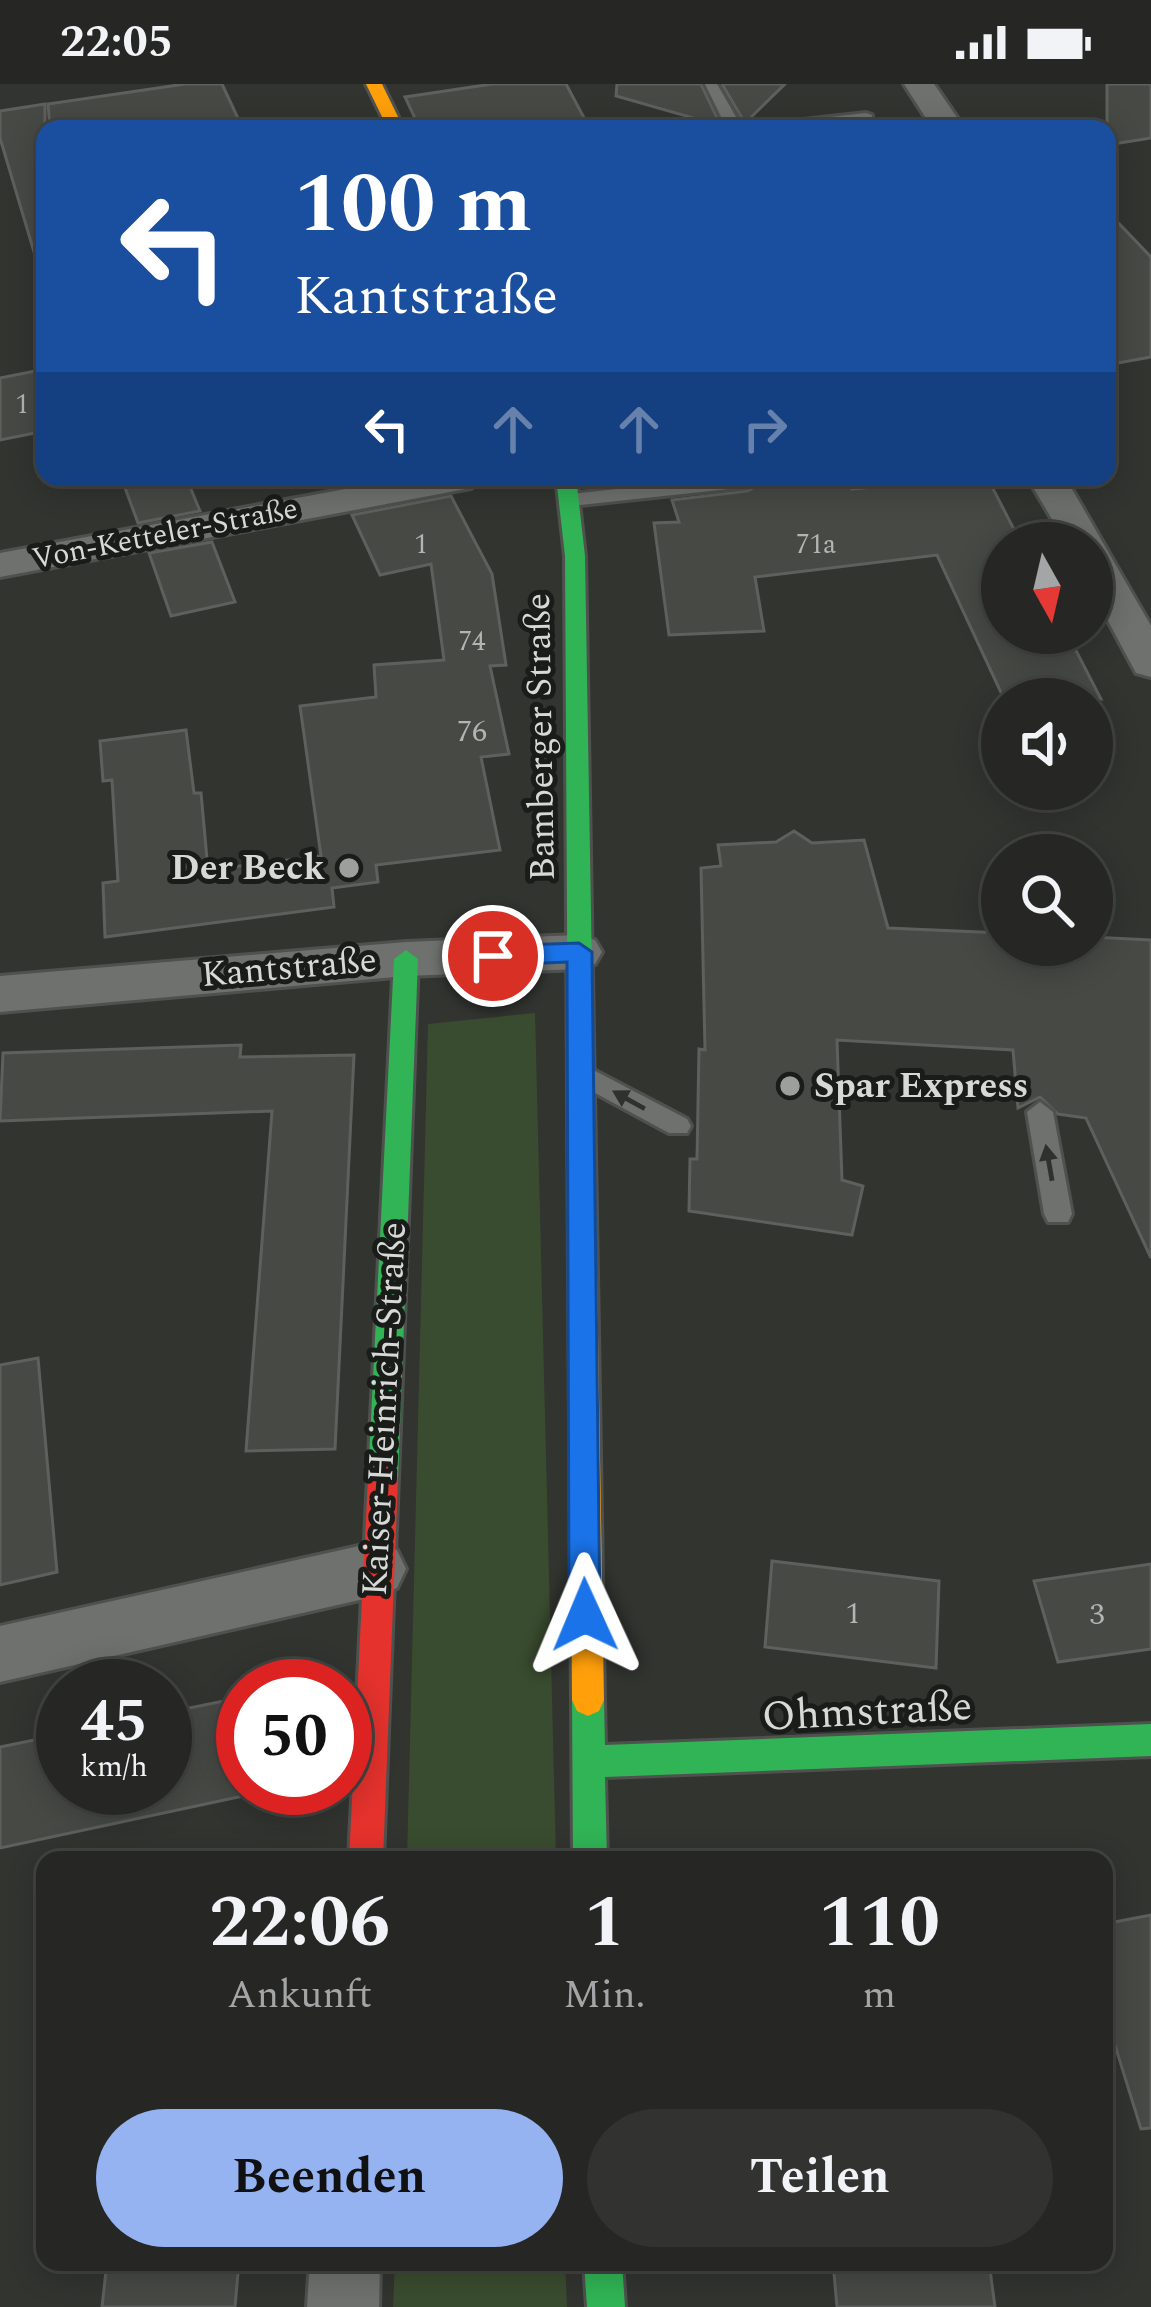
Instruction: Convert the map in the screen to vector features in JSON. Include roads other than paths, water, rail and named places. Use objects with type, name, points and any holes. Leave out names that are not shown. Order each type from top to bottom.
[{"type":"main road","points":[[374,84],[392,120]]},
{"type":"main road","name":"Bamberger Straße","points":[[568,488],[579,952],[590,1851]]},
{"type":"main road","name":"Kaiser-Heinrich-Straße","points":[[366,1851],[406,959]]},
{"type":"main road","name":"Ohmstraße","points":[[587,1762],[1151,1740]]},
{"type":"main road","points":[[603,2271],[605,2307]]},
{"type":"street","points":[[919,84],[943,120]]},
{"type":"street","name":"Von-Ketteler-Straße","points":[[0,565],[423,486]]},
{"type":"street","points":[[1051,486],[1073,522]]},
{"type":"street","points":[[1113,593],[1151,663]]},
{"type":"street","name":"Kantstraße","points":[[0,994],[406,959],[579,952]]},
{"type":"street","points":[[0,1654],[376,1569]]},
{"type":"street","points":[[343,2307],[345,2271]]},
{"type":"lane","points":[[711,87],[730,120]]},
{"type":"lane","points":[[848,120],[866,118]]},
{"type":"lane","points":[[568,488],[628,486]]},
{"type":"lane","points":[[580,1073],[678,1126]]},
{"type":"lane","points":[[1040,1112],[1058,1214]]},
{"type":"place","name":"Der Beck","points":[[349,868]]},
{"type":"place","name":"Spar Express","points":[[790,1086]]}]
